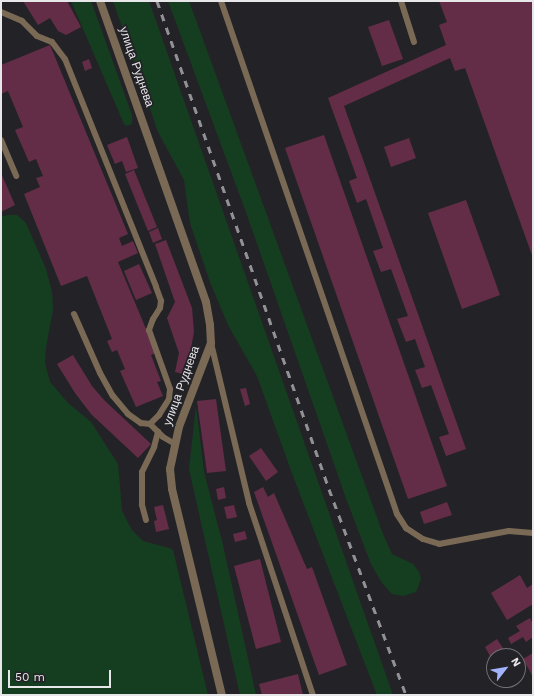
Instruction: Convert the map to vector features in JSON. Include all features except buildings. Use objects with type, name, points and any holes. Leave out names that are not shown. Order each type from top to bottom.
[{"type":"street","name":"улица Руднева","points":[[100,1],[206,302],[211,343],[179,427],[170,469],[172,489],[222,695]]},
{"type":"lane","points":[[221,1],[397,514],[406,528],[423,539],[439,544],[509,531],[533,533]]},
{"type":"lane","points":[[401,1],[414,42]]},
{"type":"lane","points":[[1,12],[22,21],[37,36],[52,42],[65,59],[156,287],[161,301],[160,308],[153,319],[149,330],[170,389],[169,399],[159,415],[150,424]]},
{"type":"lane","points":[[1,140],[16,176]]},
{"type":"lane","points":[[74,314],[100,373],[113,396],[128,414],[141,423],[150,424],[158,432],[175,444]]},
{"type":"lane","points":[[211,343],[249,503],[313,695]]},
{"type":"lane","points":[[146,520],[142,505],[142,472],[154,447],[158,432]]},
{"type":"green space","points":[[71,1],[91,1],[132,115],[132,124],[127,126],[124,124]]},
{"type":"green space","points":[[113,1],[149,1],[393,695],[377,695],[293,476],[257,376],[228,325],[210,282],[190,223],[184,180],[158,132]]},
{"type":"green space","points":[[168,1],[189,1],[383,534],[392,554],[413,564],[419,572],[421,579],[416,592],[403,596],[392,594],[382,583],[371,564],[347,501],[247,215]]},
{"type":"green space","points":[[17,215],[26,223],[46,269],[52,292],[53,310],[46,347],[45,363],[50,382],[68,403],[91,422],[118,464],[122,511],[132,530],[143,541],[173,550],[208,695],[1,695],[1,217]]},
{"type":"green space","points":[[196,406],[204,472],[223,545],[256,695],[240,695],[189,469]]},
{"type":"railway","points":[[157,1],[329,489],[406,695]]}]
